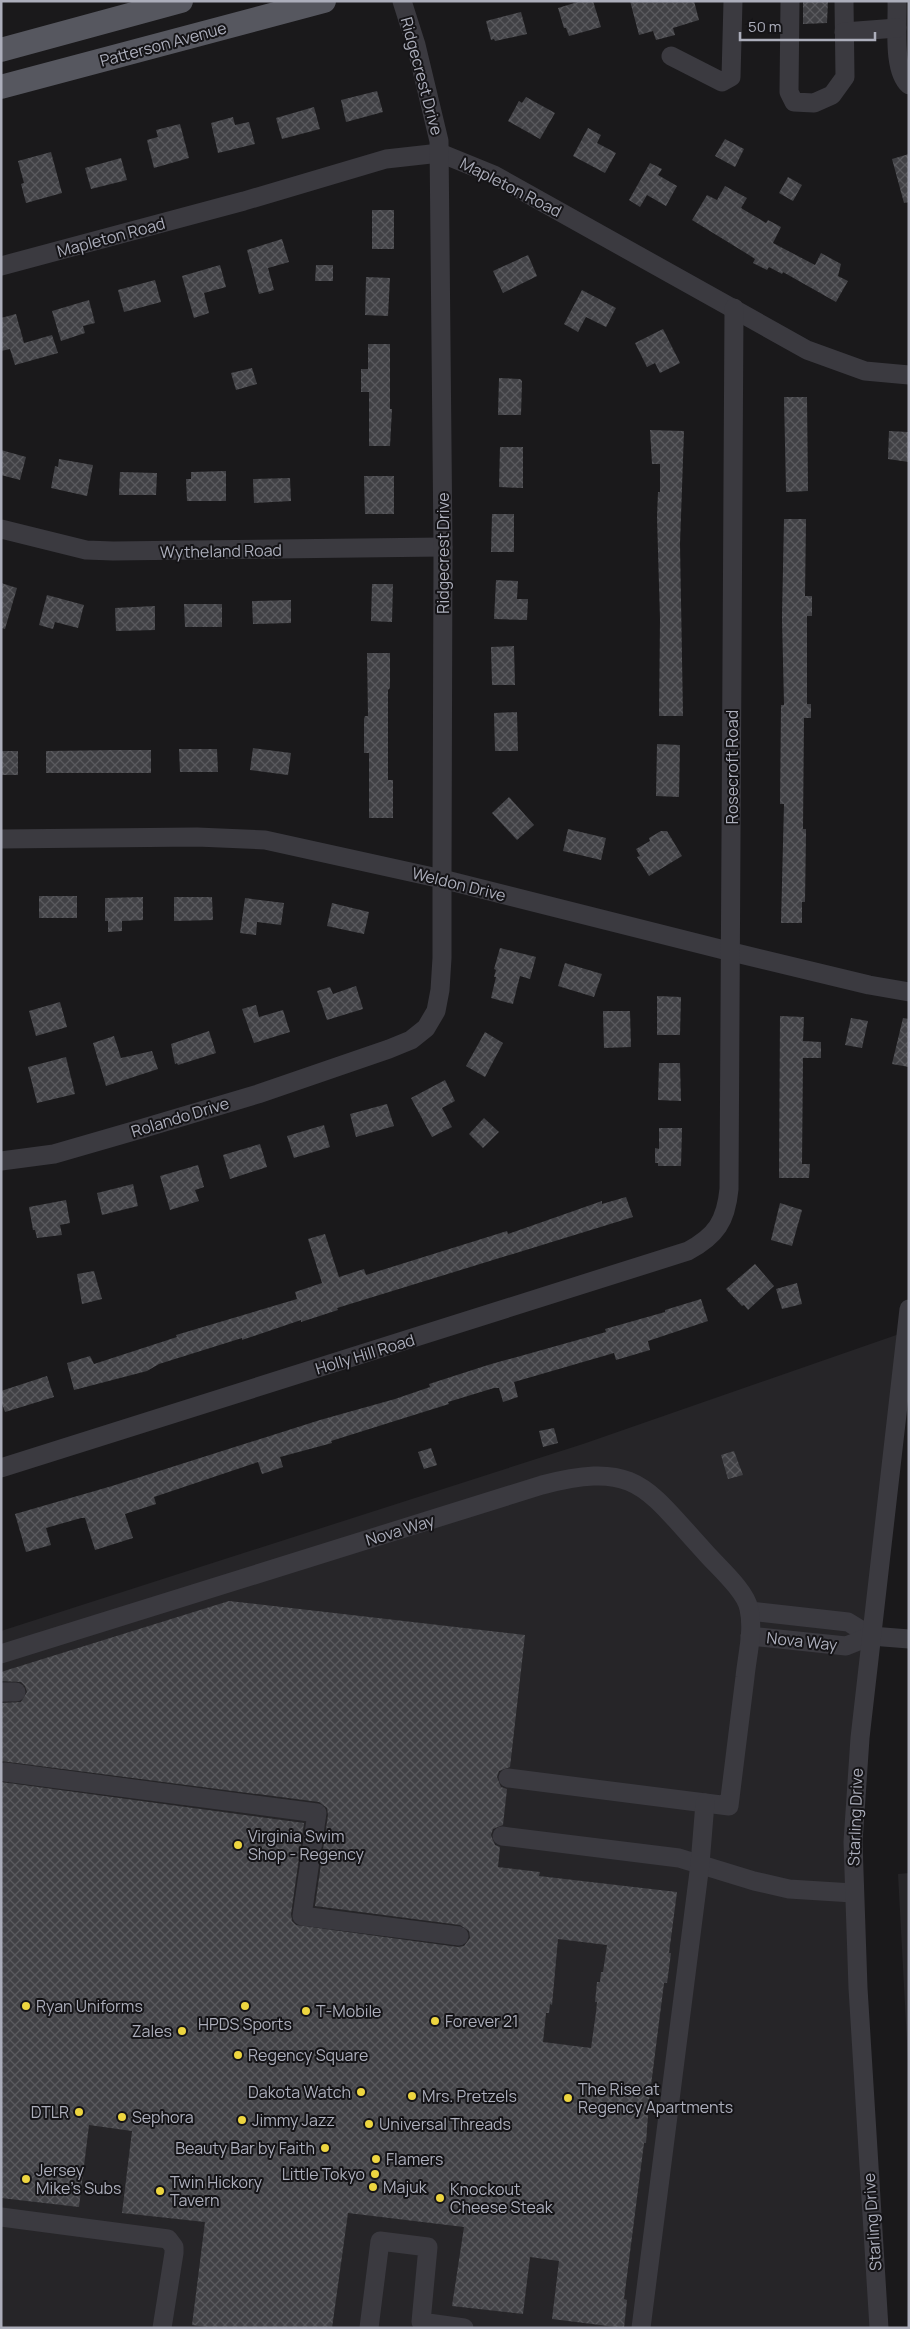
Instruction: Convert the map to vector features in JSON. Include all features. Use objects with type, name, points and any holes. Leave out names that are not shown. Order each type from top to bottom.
[{"type":"main road","points":[[1,50],[181,1]]},
{"type":"main road","name":"Patterson Avenue","points":[[1,87],[324,1]]},
{"type":"street","name":"Ridgecrest Drive","points":[[355,1060],[411,1040],[431,1022],[436,1011],[440,990],[443,547],[440,141],[402,1]]},
{"type":"street","points":[[672,56],[722,82],[731,77],[733,1]]},
{"type":"street","points":[[790,1],[789,92],[794,102],[814,103],[832,95],[845,77],[844,1]]},
{"type":"street","points":[[897,1],[901,25],[899,65],[902,79],[908,85]]},
{"type":"street","points":[[844,32],[901,25]]},
{"type":"street","name":"Mapleton Road","points":[[1,266],[244,201],[386,159],[440,153],[494,175],[807,350],[841,364],[865,371],[909,375]]},
{"type":"street","name":"Rosecroft Road","points":[[720,1225],[728,1206],[730,1189],[734,308]]},
{"type":"street","name":"Wytheland Road","points":[[1,530],[86,550],[443,547]]},
{"type":"street","name":"Weldon Drive","points":[[1,839],[198,837],[255,840],[442,878],[732,952],[869,985],[909,992]]},
{"type":"street","name":"Rolando Drive","points":[[1,1161],[63,1151],[258,1094],[355,1060]]},
{"type":"street","name":"Holly Hill Road","points":[[1,1468],[688,1251],[704,1243],[720,1225]]},
{"type":"street","name":"Starling Drive","points":[[879,2328],[853,1893],[855,1788],[909,1309]]},
{"type":"street","name":"Nova Way","points":[[1,1654],[542,1485],[589,1476],[623,1479],[643,1488],[671,1512],[745,1598],[750,1611],[750,1636],[846,1646],[871,1636]]},
{"type":"street","name":"Nova Way","points":[[750,1611],[848,1622],[871,1636]]},
{"type":"street","points":[[508,1778],[729,1806],[750,1636]]},
{"type":"street","points":[[871,1636],[909,1639]]},
{"type":"street","points":[[5,1772],[317,1813],[302,1916],[459,1936]]},
{"type":"street","points":[[641,2328],[700,1864],[705,1803]]},
{"type":"street","points":[[502,1836],[679,1858],[754,1881],[789,1889],[853,1893]]},
{"type":"street","points":[[1,2217],[168,2239],[174,2247],[174,2253],[162,2328]]},
{"type":"street","points":[[370,2328],[380,2241],[428,2247],[421,2322],[464,2328]]},
{"type":"shaded area","name":"Regency Square","points":[[905,1332],[859,1742],[871,2328],[1,2328],[1,1631],[583,1444]]},
{"type":"shaded area","points":[[909,1873],[909,2080],[898,1874]]},
{"type":"building","points":[[581,1],[593,1],[601,27],[569,36],[566,28],[564,28],[558,8]]},
{"type":"building","points":[[630,1],[694,1],[699,20],[673,28],[675,35],[656,40],[653,31],[639,35]]},
{"type":"building","points":[[803,1],[828,1],[827,23],[803,24]]},
{"type":"building","points":[[521,12],[527,34],[495,41],[494,39],[491,40],[486,21]]},
{"type":"building","points":[[377,91],[383,112],[346,122],[341,100]]},
{"type":"building","points":[[526,97],[555,113],[540,139],[508,121],[519,101],[522,103]]},
{"type":"building","points":[[314,107],[320,129],[282,139],[276,118]]},
{"type":"building","points":[[233,117],[235,125],[249,122],[255,144],[218,153],[211,123]]},
{"type":"building","points":[[180,124],[189,158],[154,168],[147,140],[158,137],[156,130]]},
{"type":"building","points":[[588,128],[601,135],[597,143],[616,153],[605,173],[573,156]]},
{"type":"building","points":[[725,139],[744,149],[735,167],[715,156]]},
{"type":"building","points":[[51,152],[62,193],[26,203],[21,184],[24,183],[18,161]]},
{"type":"building","points":[[909,154],[909,202],[904,203],[892,159]]},
{"type":"building","points":[[121,158],[127,180],[91,189],[85,168]]},
{"type":"building","points":[[650,163],[662,169],[658,175],[677,186],[666,206],[647,195],[640,207],[629,200]]},
{"type":"building","points":[[788,177],[802,185],[793,201],[779,193]]},
{"type":"building","points":[[725,186],[747,198],[741,208],[766,223],[768,220],[781,227],[773,243],[815,265],[821,253],[841,264],[838,276],[848,281],[836,302],[783,272],[782,274],[769,267],[767,270],[753,263],[755,259],[692,220],[707,195],[717,200]]},
{"type":"building","points":[[372,210],[394,210],[394,249],[372,249]]},
{"type":"building","points":[[282,239],[289,262],[268,268],[274,290],[259,294],[247,250]]},
{"type":"building","points":[[528,255],[537,276],[503,293],[493,271]]},
{"type":"building","points":[[220,265],[226,287],[204,293],[209,313],[194,318],[182,276]]},
{"type":"building","points":[[316,265],[333,265],[333,281],[315,281]]},
{"type":"building","points":[[366,277],[390,278],[388,316],[365,315]]},
{"type":"building","points":[[155,280],[161,302],[124,312],[118,290]]},
{"type":"building","points":[[582,290],[616,308],[606,327],[586,317],[578,332],[564,324]]},
{"type":"building","points":[[89,300],[95,323],[83,326],[85,333],[61,341],[52,311]]},
{"type":"building","points":[[16,314],[24,343],[52,335],[58,353],[15,365],[10,349],[1,351],[1,318]]},
{"type":"building","points":[[663,329],[680,363],[660,373],[655,363],[647,367],[635,343]]},
{"type":"building","points":[[368,344],[390,344],[390,409],[392,409],[390,446],[369,446],[369,392],[361,392],[361,369],[368,369]]},
{"type":"building","points":[[252,368],[257,384],[236,390],[231,373]]},
{"type":"building","points":[[499,378],[520,379],[522,381],[521,415],[498,415]]},
{"type":"building","points":[[784,397],[807,397],[808,491],[786,492]]},
{"type":"building","points":[[650,430],[684,431],[680,544],[683,716],[659,716],[660,619],[657,517],[658,492],[660,492],[660,464],[652,464]]},
{"type":"building","points":[[889,431],[909,432],[909,462],[888,459]]},
{"type":"building","points":[[500,447],[523,447],[523,488],[499,487]]},
{"type":"building","points":[[1,450],[26,457],[20,480],[1,475]]},
{"type":"building","points":[[59,459],[93,465],[87,496],[51,488],[55,466],[58,467]]},
{"type":"building","points":[[226,471],[226,501],[187,501],[186,479],[191,479],[191,472]]},
{"type":"building","points":[[120,472],[157,473],[156,495],[119,495]]},
{"type":"building","points":[[364,476],[394,476],[394,514],[365,514]]},
{"type":"building","points":[[290,478],[291,501],[254,503],[253,479]]},
{"type":"building","points":[[492,514],[514,514],[514,552],[491,552]]},
{"type":"building","points":[[784,519],[806,519],[805,596],[812,596],[812,616],[807,616],[807,704],[811,704],[811,718],[804,718],[803,829],[806,829],[806,832],[805,902],[802,902],[802,923],[781,923],[784,804],[780,804],[781,705],[784,705],[782,618]]},
{"type":"building","points":[[496,580],[518,581],[517,599],[528,599],[527,620],[494,619]]},
{"type":"building","points":[[1,583],[17,588],[5,629],[1,628]]},
{"type":"building","points":[[372,584],[393,584],[392,622],[371,621]]},
{"type":"building","points":[[47,595],[84,605],[78,628],[55,622],[53,629],[39,625]]},
{"type":"building","points":[[291,600],[291,623],[253,624],[252,601]]},
{"type":"building","points":[[184,604],[222,604],[222,627],[185,627]]},
{"type":"building","points":[[155,606],[155,630],[116,631],[115,608]]},
{"type":"building","points":[[514,646],[515,685],[492,685],[491,647]]},
{"type":"building","points":[[367,653],[390,653],[388,780],[393,780],[393,818],[369,818],[369,753],[364,753],[364,719],[365,716],[368,716]]},
{"type":"building","points":[[517,712],[518,751],[495,751],[494,713]]},
{"type":"building","points":[[657,744],[680,745],[679,797],[656,796]]},
{"type":"building","points":[[253,748],[291,753],[288,775],[250,770]]},
{"type":"building","points":[[179,749],[217,749],[218,772],[180,772]]},
{"type":"building","points":[[151,750],[151,773],[46,773],[46,751]]},
{"type":"building","points":[[1,751],[18,751],[18,775],[1,775]]},
{"type":"building","points":[[509,797],[534,825],[517,840],[492,813]]},
{"type":"building","points":[[568,829],[606,838],[601,860],[563,851]]},
{"type":"building","points":[[661,831],[667,831],[682,856],[649,876],[637,857],[640,856],[636,849],[650,841],[649,838]]},
{"type":"building","points":[[39,896],[77,896],[77,918],[39,918]]},
{"type":"building","points":[[143,897],[143,920],[122,921],[122,931],[108,932],[108,921],[105,921],[105,898]]},
{"type":"building","points":[[174,897],[212,897],[213,920],[174,921]]},
{"type":"building","points":[[245,898],[284,903],[281,925],[257,922],[256,935],[240,933]]},
{"type":"building","points":[[332,903],[369,912],[364,934],[327,926]]},
{"type":"building","points":[[500,948],[536,957],[530,979],[520,976],[513,1004],[491,998],[496,977],[494,977],[496,970],[494,969]]},
{"type":"building","points":[[565,963],[602,974],[594,997],[558,986]]},
{"type":"building","points":[[356,986],[363,1009],[327,1020],[317,991],[330,987],[333,994]]},
{"type":"building","points":[[657,996],[681,997],[680,1035],[657,1035]]},
{"type":"building","points":[[60,1002],[67,1027],[36,1036],[29,1011]]},
{"type":"building","points":[[256,1005],[259,1017],[283,1010],[290,1032],[254,1043],[242,1009]]},
{"type":"building","points":[[603,1011],[630,1011],[631,1047],[604,1048]]},
{"type":"building","points":[[780,1016],[804,1017],[803,1041],[821,1042],[821,1058],[803,1058],[802,1164],[810,1164],[809,1178],[779,1178]]},
{"type":"building","points":[[851,1018],[868,1021],[862,1048],[845,1045]]},
{"type":"building","points":[[903,1018],[909,1019],[909,1067],[892,1064]]},
{"type":"building","points":[[209,1031],[216,1053],[178,1065],[177,1063],[175,1064],[171,1044]]},
{"type":"building","points":[[485,1032],[503,1043],[485,1077],[466,1066]]},
{"type":"building","points":[[114,1036],[121,1058],[152,1051],[158,1069],[106,1086],[93,1043]]},
{"type":"building","points":[[66,1057],[75,1094],[37,1103],[28,1067]]},
{"type":"building","points":[[659,1063],[680,1063],[681,1101],[658,1100]]},
{"type":"building","points":[[445,1080],[455,1101],[442,1108],[452,1127],[432,1137],[411,1098]]},
{"type":"building","points":[[387,1104],[394,1126],[356,1137],[350,1114]]},
{"type":"building","points":[[484,1118],[499,1132],[483,1148],[469,1134]]},
{"type":"building","points":[[324,1125],[330,1147],[294,1158],[287,1136]]},
{"type":"building","points":[[659,1128],[682,1128],[681,1166],[658,1166],[658,1163],[655,1163],[655,1148],[659,1149]]},
{"type":"building","points":[[260,1144],[267,1167],[230,1179],[223,1155]]},
{"type":"building","points":[[198,1165],[204,1187],[195,1190],[199,1201],[170,1210],[160,1176]]},
{"type":"building","points":[[133,1184],[138,1206],[102,1215],[97,1193]]},
{"type":"building","points":[[626,1197],[633,1217],[337,1308],[338,1310],[301,1322],[301,1320],[242,1340],[242,1338],[159,1364],[147,1371],[74,1390],[67,1363],[90,1356],[94,1364],[177,1337],[176,1335],[297,1299],[295,1292],[322,1283],[308,1239],[325,1234],[339,1277],[364,1269],[366,1275],[507,1231],[508,1234],[602,1201],[602,1204]]},
{"type":"building","points":[[66,1200],[70,1223],[60,1225],[62,1235],[37,1238],[35,1230],[33,1230],[29,1207]]},
{"type":"building","points":[[780,1203],[802,1210],[792,1246],[771,1240]]},
{"type":"building","points":[[755,1264],[774,1286],[748,1310],[726,1289]]},
{"type":"building","points":[[94,1271],[102,1299],[82,1304],[77,1274]]},
{"type":"building","points":[[797,1283],[802,1304],[782,1309],[776,1289]]},
{"type":"building","points":[[701,1299],[708,1321],[648,1341],[650,1350],[616,1360],[614,1353],[514,1382],[518,1397],[503,1402],[499,1388],[494,1388],[448,1402],[449,1404],[331,1441],[332,1443],[280,1457],[283,1467],[262,1474],[258,1462],[154,1497],[156,1504],[125,1514],[133,1538],[95,1550],[85,1518],[81,1518],[46,1528],[51,1545],[26,1552],[15,1514],[112,1486],[320,1420],[395,1399],[430,1387],[429,1384],[488,1365],[606,1332],[605,1329],[665,1312],[665,1310]]},
{"type":"building","points":[[47,1376],[54,1397],[5,1412],[1,1401],[1,1391]]},
{"type":"building","points":[[554,1428],[558,1443],[543,1447],[539,1431]]},
{"type":"building","points":[[431,1448],[437,1465],[424,1469],[418,1452]]},
{"type":"building","points":[[734,1451],[743,1475],[728,1479],[721,1455]]},
{"type":"building","points":[[229,1601],[525,1635],[510,1767],[499,1771],[497,1777],[501,1787],[507,1789],[503,1825],[493,1829],[491,1835],[495,1845],[500,1847],[498,1867],[540,1872],[539,1876],[677,1892],[669,1953],[671,1953],[667,1983],[664,1983],[649,2101],[646,2143],[644,2143],[624,2299],[627,2300],[624,2328],[552,2319],[559,2261],[530,2257],[523,2314],[452,2306],[464,2227],[348,2213],[332,2328],[214,2328],[192,2325],[205,2222],[122,2213],[132,2131],[89,2125],[79,2207],[1,2198],[1,1782],[304,1823],[291,1914],[292,1921],[296,1925],[458,1947],[464,1946],[470,1938],[469,1931],[460,1925],[315,1906],[328,1815],[327,1808],[319,1802],[1,1761],[1,1703],[21,1702],[27,1692],[21,1682],[1,1681],[1,1672]],"holes":[[[558,1939],[607,1945],[603,1972],[601,1972],[600,1982],[597,1982],[595,2002],[597,2002],[591,2048],[543,2042],[546,2013],[549,2013],[550,2004],[552,2005]]]},
{"type":"place","name":"Virginia Swim Shop - Regency","points":[[238,1845]]},
{"type":"place","name":"Ryan Uniforms","points":[[26,2006]]},
{"type":"place","name":"HPDS Sports","points":[[245,2006]]},
{"type":"place","name":"T-Mobile","points":[[306,2011]]},
{"type":"place","name":"Forever 21","points":[[435,2021]]},
{"type":"place","name":"Zales","points":[[182,2031]]},
{"type":"place","name":"Regency Square","points":[[238,2055]]},
{"type":"place","name":"Dakota Watch","points":[[361,2092]]},
{"type":"place","name":"Mrs. Pretzels","points":[[412,2096]]},
{"type":"place","name":"The Rise at Regency Apartments","points":[[568,2098]]},
{"type":"place","name":"DTLR","points":[[79,2112]]},
{"type":"place","name":"Sephora","points":[[122,2117]]},
{"type":"place","name":"Jimmy Jazz","points":[[242,2120]]},
{"type":"place","name":"Universal Threads","points":[[369,2124]]},
{"type":"place","name":"Beauty Bar by Faith","points":[[325,2148]]},
{"type":"place","name":"Flamers","points":[[376,2159]]},
{"type":"place","name":"Little Tokyo","points":[[375,2174]]},
{"type":"place","name":"Jersey Mike's Subs","points":[[26,2179]]},
{"type":"place","name":"Majuk","points":[[373,2187]]},
{"type":"place","name":"Twin Hickory Tavern","points":[[160,2191]]},
{"type":"place","name":"Knockout Cheese Steak","points":[[440,2198]]}]
